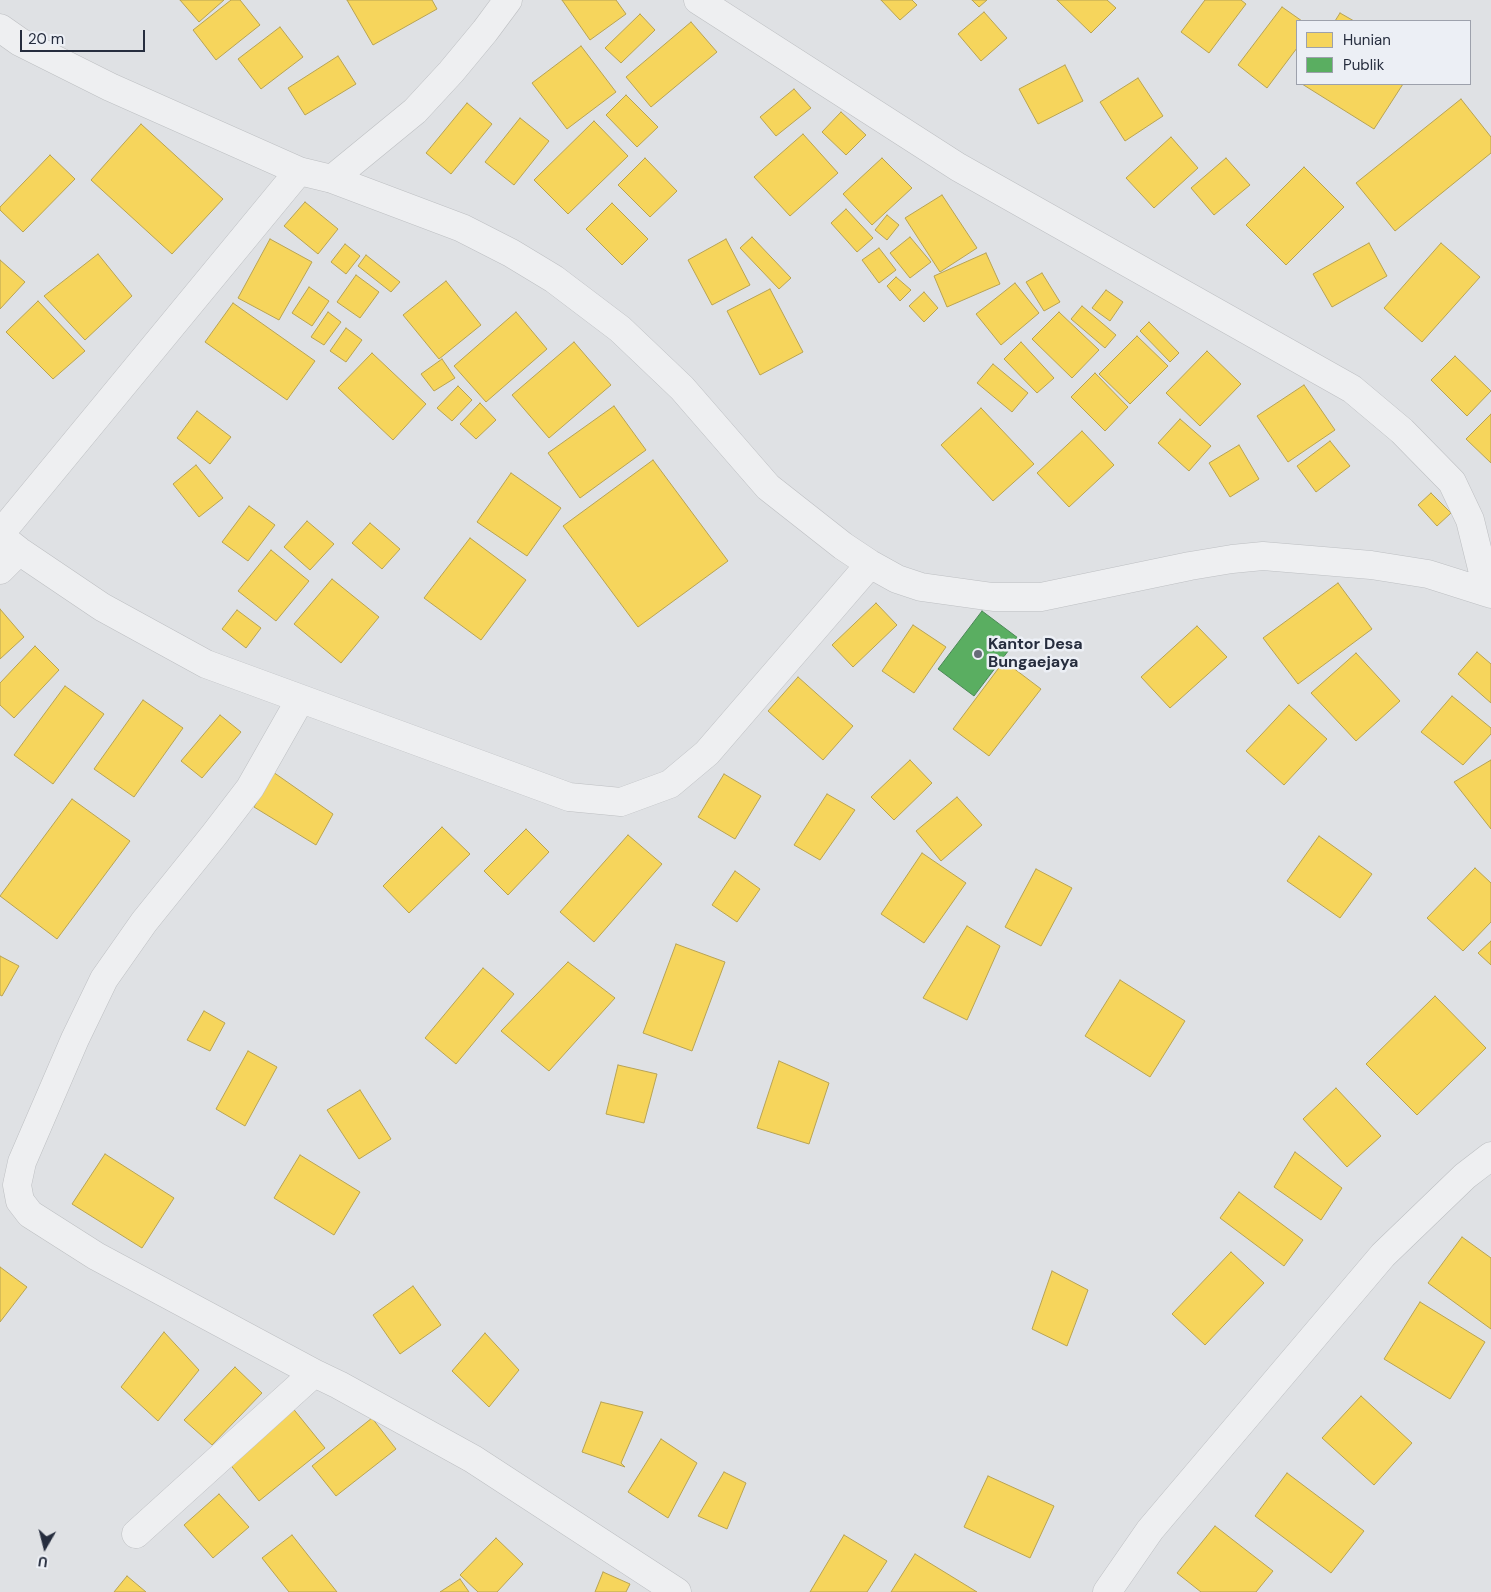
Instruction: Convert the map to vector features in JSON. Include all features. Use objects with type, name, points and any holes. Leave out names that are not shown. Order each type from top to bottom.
[{"type":"street","points":[[332,179],[415,111],[451,72],[508,0]]},
{"type":"street","points":[[698,0],[958,168],[1352,389],[1402,430],[1452,482],[1470,520],[1490,594]]},
{"type":"street","points":[[0,28],[20,42],[102,83],[299,171],[332,179],[462,228],[511,253],[554,279],[620,329],[682,388],[768,487],[843,546],[870,564],[897,578],[921,587],[993,597],[1041,597],[1190,566],[1263,556],[1371,565],[1428,574],[1490,594]]},
{"type":"street","points":[[299,171],[5,548],[102,607],[206,664],[300,700],[569,796],[621,802],[670,784],[706,753],[870,564]]},
{"type":"street","points":[[300,700],[250,788],[144,922],[104,979],[74,1039],[26,1153],[17,1184],[20,1201],[30,1214],[96,1256],[339,1385],[472,1459],[676,1592]]},
{"type":"street","points":[[1107,1592],[1150,1530],[1383,1254],[1465,1176],[1491,1156]]},
{"type":"street","points":[[136,1534],[314,1373]]},
{"type":"building: Hunian","points":[[180,0],[224,0],[199,22]]},
{"type":"building: Hunian","points":[[231,0],[240,0],[260,25],[216,60],[193,30]]},
{"type":"building: Hunian","points":[[347,0],[432,0],[437,9],[373,45]]},
{"type":"building: Hunian","points":[[562,0],[616,0],[626,14],[590,40]]},
{"type":"building: Hunian","points":[[881,0],[912,0],[917,5],[900,20]]},
{"type":"building: Hunian","points":[[972,0],[987,0],[979,7]]},
{"type":"building: Hunian","points":[[1057,0],[1107,0],[1116,8],[1091,33]]},
{"type":"building: Hunian","points":[[1205,0],[1241,0],[1246,4],[1209,53],[1181,32]]},
{"type":"building: Hunian","points":[[1282,7],[1301,20],[1296,20],[1296,49],[1267,88],[1238,65]]},
{"type":"building: Hunian","points":[[984,12],[1007,38],[981,61],[958,34]]},
{"type":"building: Hunian","points":[[1340,13],[1352,20],[1336,20]]},
{"type":"building: Hunian","points":[[640,14],[655,30],[621,63],[605,48]]},
{"type":"building: Hunian","points":[[691,22],[717,52],[651,107],[626,77]]},
{"type":"building: Hunian","points":[[280,27],[303,57],[261,89],[238,59]]},
{"type":"building: Hunian","points":[[581,46],[616,92],[567,129],[532,83]]},
{"type":"building: Hunian","points":[[338,56],[356,84],[305,115],[288,88]]},
{"type":"building: Hunian","points":[[1065,65],[1083,101],[1038,124],[1019,89]]},
{"type":"building: Hunian","points":[[1138,78],[1163,116],[1125,141],[1100,102]]},
{"type":"building: Hunian","points":[[1304,85],[1402,85],[1374,129]]},
{"type":"building: Hunian","points":[[794,89],[811,108],[776,136],[760,117]]},
{"type":"building: Hunian","points":[[626,95],[658,127],[637,147],[606,115]]},
{"type":"building: Hunian","points":[[1461,99],[1491,137],[1491,153],[1395,231],[1356,183]]},
{"type":"building: Hunian","points":[[467,103],[492,124],[451,174],[426,153]]},
{"type":"building: Hunian","points":[[841,112],[866,135],[846,155],[822,132]]},
{"type":"building: Hunian","points":[[520,118],[549,141],[514,185],[485,162]]},
{"type":"building: Hunian","points":[[594,121],[628,156],[568,214],[534,180]]},
{"type":"building: Hunian","points":[[141,124],[223,199],[172,254],[91,180]]},
{"type":"building: Hunian","points":[[803,134],[838,173],[790,216],[754,177]]},
{"type":"building: Hunian","points":[[1171,137],[1198,168],[1154,208],[1126,178]]},
{"type":"building: Hunian","points":[[50,155],[75,179],[23,232],[0,210],[0,207]]},
{"type":"building: Hunian","points":[[645,158],[677,191],[650,217],[618,185]]},
{"type":"building: Hunian","points":[[882,158],[912,188],[872,225],[843,194]]},
{"type":"building: Hunian","points":[[1226,158],[1250,185],[1214,215],[1191,188]]},
{"type":"building: Hunian","points":[[1304,167],[1344,207],[1286,265],[1246,225]]},
{"type":"building: Hunian","points":[[942,195],[977,248],[940,272],[905,218]]},
{"type":"building: Hunian","points":[[305,202],[338,229],[318,254],[284,226]]},
{"type":"building: Hunian","points":[[612,203],[648,239],[622,265],[586,229]]},
{"type":"building: Hunian","points":[[846,209],[873,238],[857,252],[831,223]]},
{"type":"building: Hunian","points":[[887,215],[899,225],[887,240],[875,230]]},
{"type":"building: Hunian","points":[[752,237],[791,278],[779,289],[740,248]]},
{"type":"building: Hunian","points":[[910,237],[931,262],[910,278],[890,253]]},
{"type":"building: Hunian","points":[[270,239],[312,262],[279,320],[238,298]]},
{"type":"building: Hunian","points":[[726,239],[750,285],[712,305],[688,260]]},
{"type":"building: Hunian","points":[[1369,243],[1387,276],[1332,307],[1313,274]]},
{"type":"building: Hunian","points":[[1441,243],[1480,277],[1422,342],[1384,308]]},
{"type":"building: Hunian","points":[[345,244],[360,256],[346,274],[331,262]]},
{"type":"building: Hunian","points":[[879,248],[896,270],[879,283],[862,260]]},
{"type":"building: Hunian","points":[[986,253],[1000,284],[947,307],[934,276]]},
{"type":"building: Hunian","points":[[98,254],[132,296],[85,340],[44,296]]},
{"type":"building: Hunian","points":[[366,255],[400,282],[391,292],[358,266]]},
{"type":"building: Hunian","points":[[0,260],[25,282],[0,309]]},
{"type":"building: Hunian","points":[[1042,273],[1060,302],[1044,311],[1026,282]]},
{"type":"building: Hunian","points":[[356,275],[379,292],[360,318],[337,302]]},
{"type":"building: Hunian","points":[[896,277],[911,290],[900,301],[887,286]]},
{"type":"building: Hunian","points":[[446,281],[481,325],[439,359],[403,315]]},
{"type":"building: Hunian","points":[[1015,283],[1039,313],[1001,345],[976,314]]},
{"type":"building: Hunian","points":[[309,287],[329,301],[312,326],[292,313]]},
{"type":"building: Hunian","points":[[770,289],[803,352],[760,375],[727,311]]},
{"type":"building: Hunian","points":[[1106,290],[1123,302],[1110,321],[1092,308]]},
{"type":"building: Hunian","points":[[924,292],[938,308],[924,322],[909,306]]},
{"type":"building: Hunian","points":[[38,301],[85,351],[53,379],[6,332]]},
{"type":"building: Hunian","points":[[233,303],[315,361],[287,400],[205,342]]},
{"type":"building: Hunian","points":[[1082,306],[1116,335],[1105,348],[1071,319]]},
{"type":"building: Hunian","points":[[328,312],[341,322],[324,345],[311,337]]},
{"type":"building: Hunian","points":[[516,312],[547,349],[486,402],[454,366]]},
{"type":"building: Hunian","points":[[1059,312],[1099,350],[1072,378],[1032,339]]},
{"type":"building: Hunian","points":[[1149,322],[1179,353],[1170,362],[1140,331]]},
{"type":"building: Hunian","points":[[346,328],[362,340],[346,362],[330,351]]},
{"type":"building: Hunian","points":[[1137,336],[1168,366],[1130,404],[1099,374]]},
{"type":"building: Hunian","points":[[574,342],[611,385],[549,438],[512,395]]},
{"type":"building: Hunian","points":[[1021,342],[1054,378],[1037,393],[1004,359]]},
{"type":"building: Hunian","points":[[1207,351],[1241,384],[1200,426],[1166,393]]},
{"type":"building: Hunian","points":[[372,353],[426,404],[393,440],[338,388]]},
{"type":"building: Hunian","points":[[1455,356],[1491,391],[1467,416],[1431,380]]},
{"type":"building: Hunian","points":[[442,359],[455,378],[434,391],[421,374]]},
{"type":"building: Hunian","points":[[993,364],[1028,393],[1012,412],[977,383]]},
{"type":"building: Hunian","points":[[1095,373],[1128,407],[1105,431],[1071,397]]},
{"type":"building: Hunian","points":[[1304,385],[1335,430],[1288,462],[1257,416]]},
{"type":"building: Hunian","points":[[458,386],[472,400],[452,421],[437,408]]},
{"type":"building: Hunian","points":[[480,403],[496,420],[476,439],[460,424]]},
{"type":"building: Hunian","points":[[614,406],[646,450],[580,498],[548,453]]},
{"type":"building: Hunian","points":[[981,408],[1034,464],[993,501],[941,445]]},
{"type":"building: Hunian","points":[[197,411],[231,437],[210,464],[177,438]]},
{"type":"building: Hunian","points":[[1491,414],[1491,463],[1466,439]]},
{"type":"building: Hunian","points":[[1180,419],[1211,446],[1189,471],[1158,443]]},
{"type":"building: Hunian","points":[[1082,431],[1114,465],[1069,507],[1037,473]]},
{"type":"building: Hunian","points":[[1330,441],[1350,466],[1316,492],[1297,466]]},
{"type":"building: Hunian","points":[[1239,445],[1259,479],[1230,497],[1209,463]]},
{"type":"building: Hunian","points":[[653,460],[728,561],[638,627],[563,526]]},
{"type":"building: Hunian","points":[[196,465],[223,498],[199,517],[173,484]]},
{"type":"building: Hunian","points":[[511,473],[561,508],[527,556],[477,522]]},
{"type":"building: Hunian","points":[[1431,493],[1451,513],[1437,526],[1418,505]]},
{"type":"building: Hunian","points":[[249,506],[275,525],[248,561],[222,542]]},
{"type":"building: Hunian","points":[[307,521],[334,544],[310,570],[284,547]]},
{"type":"building: Hunian","points":[[370,523],[400,549],[382,569],[352,543]]},
{"type":"building: Hunian","points":[[470,538],[526,580],[481,640],[424,598]]},
{"type":"building: Hunian","points":[[271,550],[309,581],[276,621],[238,591]]},
{"type":"building: Hunian","points":[[332,579],[379,617],[341,663],[294,624]]},
{"type":"building: Hunian","points":[[1338,583],[1372,629],[1298,684],[1263,638]]},
{"type":"building: Hunian","points":[[876,603],[897,625],[853,667],[832,645]]},
{"type":"building: Hunian","points":[[0,609],[24,637],[0,659]]},
{"type":"building: Hunian","points":[[237,610],[261,628],[246,648],[222,629]]},
{"type":"building: Hunian","points":[[913,625],[946,647],[914,693],[882,671]]},
{"type":"building: Hunian","points":[[1197,626],[1227,657],[1170,708],[1141,677]]},
{"type":"building: Hunian","points":[[35,646],[59,670],[14,718],[0,705],[0,683]]},
{"type":"building: Hunian","points":[[1477,652],[1491,664],[1491,703],[1458,674]]},
{"type":"building: Hunian","points":[[1356,653],[1400,701],[1356,741],[1311,693]]},
{"type":"building: Hunian","points":[[1004,661],[1041,689],[989,756],[953,729]]},
{"type":"building: Hunian","points":[[798,677],[853,726],[823,760],[768,711]]},
{"type":"building: Hunian","points":[[65,686],[104,714],[53,784],[14,755]]},
{"type":"building: Hunian","points":[[1452,696],[1491,728],[1491,734],[1463,765],[1421,732]]},
{"type":"building: Hunian","points":[[143,700],[183,728],[134,797],[94,769]]},
{"type":"building: Hunian","points":[[1289,705],[1327,739],[1284,785],[1246,751]]},
{"type":"building: Hunian","points":[[220,715],[241,732],[202,778],[181,761]]},
{"type":"building: Hunian","points":[[910,760],[932,783],[894,820],[871,797]]},
{"type":"building: Hunian","points":[[1491,760],[1491,829],[1454,782]]},
{"type":"building: Hunian","points":[[273,772],[333,814],[316,845],[254,807]]},
{"type":"building: Hunian","points":[[724,774],[761,796],[735,839],[698,817]]},
{"type":"building: Hunian","points":[[827,794],[855,810],[820,860],[794,845]]},
{"type":"building: Hunian","points":[[957,797],[982,825],[941,861],[916,831]]},
{"type":"building: Hunian","points":[[72,799],[130,841],[57,939],[0,896]]},
{"type":"building: Hunian","points":[[442,827],[470,854],[409,913],[383,886]]},
{"type":"building: Hunian","points":[[526,829],[549,852],[508,895],[484,871]]},
{"type":"building: Hunian","points":[[628,835],[662,864],[594,942],[560,912]]},
{"type":"building: Hunian","points":[[1319,836],[1372,874],[1340,918],[1287,881]]},
{"type":"building: Hunian","points":[[922,853],[966,883],[924,943],[881,914]]},
{"type":"building: Hunian","points":[[1475,868],[1491,883],[1491,922],[1463,951],[1427,918]]},
{"type":"building: Hunian","points":[[1036,869],[1072,888],[1041,946],[1005,927]]},
{"type":"building: Hunian","points":[[735,871],[760,889],[737,922],[712,905]]},
{"type":"building: Hunian","points":[[967,926],[1000,946],[967,1020],[923,998]]},
{"type":"building: Hunian","points":[[1491,941],[1491,965],[1478,953]]},
{"type":"building: Hunian","points":[[676,944],[725,962],[692,1051],[643,1033]]},
{"type":"building: Hunian","points":[[0,956],[19,966],[2,996],[0,995]]},
{"type":"building: Hunian","points":[[568,962],[615,998],[549,1071],[501,1031]]},
{"type":"building: Hunian","points":[[483,968],[514,994],[456,1064],[425,1038]]},
{"type":"building: Hunian","points":[[1120,980],[1185,1021],[1150,1077],[1085,1036]]},
{"type":"building: Hunian","points":[[1435,996],[1486,1048],[1417,1115],[1366,1064]]},
{"type":"building: Hunian","points":[[204,1011],[225,1023],[210,1051],[187,1040]]},
{"type":"building: Hunian","points":[[248,1051],[277,1067],[245,1126],[216,1109]]},
{"type":"building: Hunian","points":[[779,1061],[829,1083],[809,1144],[757,1128]]},
{"type":"building: Hunian","points":[[618,1065],[657,1074],[644,1123],[606,1114]]},
{"type":"building: Hunian","points":[[1336,1088],[1381,1136],[1347,1167],[1303,1119]]},
{"type":"building: Hunian","points":[[360,1090],[391,1139],[359,1159],[327,1110]]},
{"type":"building: Hunian","points":[[1295,1152],[1342,1188],[1321,1220],[1274,1187]]},
{"type":"building: Hunian","points":[[105,1154],[174,1198],[142,1248],[72,1204]]},
{"type":"building: Hunian","points":[[300,1155],[360,1192],[334,1235],[274,1198]]},
{"type":"building: Hunian","points":[[1239,1192],[1303,1240],[1284,1266],[1220,1218]]},
{"type":"building: Hunian","points":[[1462,1237],[1491,1258],[1491,1329],[1428,1283]]},
{"type":"building: Hunian","points":[[1231,1252],[1264,1283],[1205,1345],[1172,1314]]},
{"type":"building: Hunian","points":[[0,1267],[27,1287],[0,1322]]},
{"type":"building: Hunian","points":[[1052,1271],[1088,1290],[1067,1346],[1032,1329]]},
{"type":"building: Hunian","points":[[413,1286],[441,1325],[400,1354],[373,1315]]},
{"type":"building: Hunian","points":[[1420,1302],[1485,1342],[1450,1399],[1384,1359]]},
{"type":"building: Hunian","points":[[164,1332],[199,1370],[158,1421],[121,1387]]},
{"type":"building: Hunian","points":[[485,1333],[519,1370],[489,1407],[452,1371]]},
{"type":"building: Hunian","points":[[235,1367],[262,1393],[212,1445],[184,1420]]},
{"type":"building: Hunian","points":[[1361,1396],[1412,1443],[1374,1485],[1322,1438]]},
{"type":"building: Hunian","points":[[601,1402],[643,1412],[621,1463],[625,1467],[582,1452]]},
{"type":"building: Hunian","points":[[291,1406],[325,1448],[259,1501],[225,1458]]},
{"type":"building: Hunian","points":[[372,1418],[396,1449],[336,1496],[312,1466]]},
{"type":"building: Hunian","points":[[661,1439],[697,1463],[668,1518],[628,1492]]},
{"type":"building: Hunian","points":[[724,1472],[746,1483],[727,1529],[698,1516]]},
{"type":"building: Hunian","points":[[1287,1473],[1364,1531],[1331,1573],[1255,1516]]},
{"type":"building: Hunian","points":[[988,1476],[1054,1506],[1030,1558],[964,1527]]},
{"type":"building: Hunian","points":[[219,1494],[249,1527],[213,1558],[184,1525]]},
{"type":"building: Hunian","points":[[1215,1526],[1273,1571],[1256,1592],[1201,1592],[1177,1573]]},
{"type":"building: Hunian","points":[[292,1535],[337,1592],[289,1592],[262,1558]]},
{"type":"building: Hunian","points":[[844,1535],[887,1561],[867,1592],[810,1592]]},
{"type":"building: Hunian","points":[[496,1538],[523,1564],[497,1592],[478,1592],[460,1575]]},
{"type":"building: Hunian","points":[[915,1554],[977,1592],[891,1592]]},
{"type":"building: Hunian","points":[[603,1572],[630,1584],[626,1592],[595,1592]]},
{"type":"building: Hunian","points":[[127,1576],[146,1592],[114,1592]]},
{"type":"building: Hunian","points":[[460,1579],[469,1592],[440,1592]]},
{"type":"building: Publik","name":"Kantor Desa Bungaejaya","points":[[982,611],[1018,638],[974,696],[938,669]]},
{"type":"place","name":"Kantor Desa Bungaejaya","points":[[978,654]]}]
